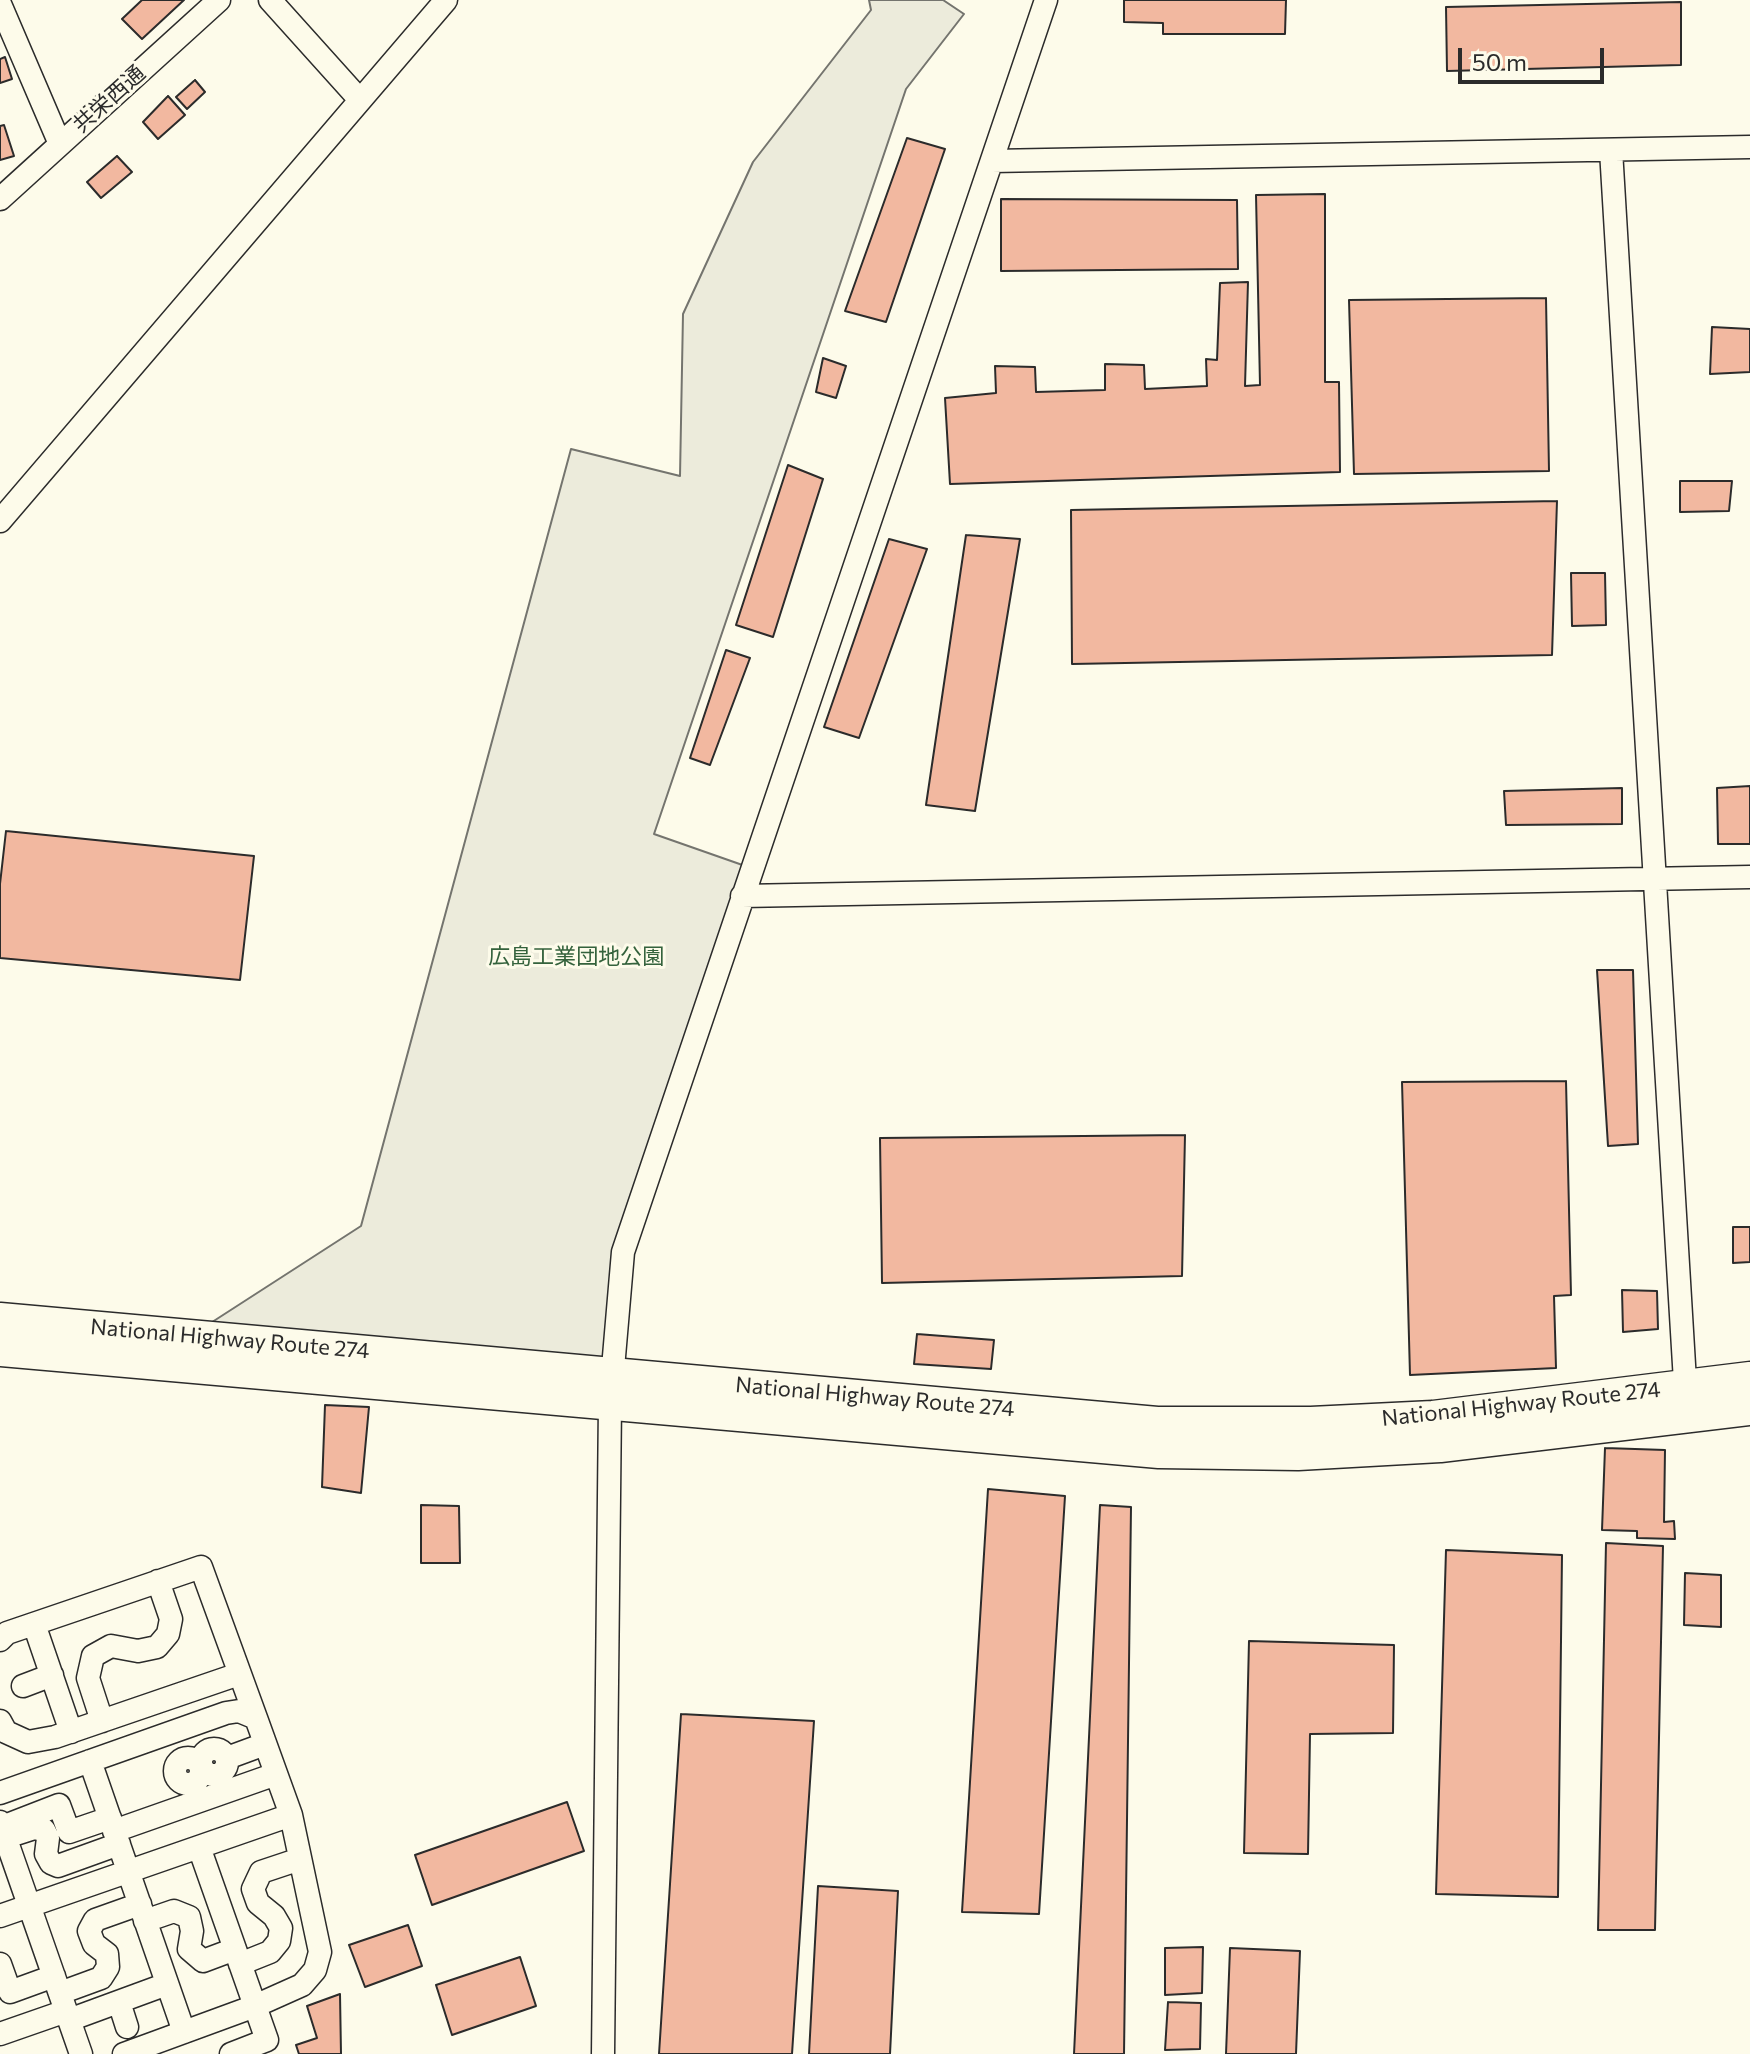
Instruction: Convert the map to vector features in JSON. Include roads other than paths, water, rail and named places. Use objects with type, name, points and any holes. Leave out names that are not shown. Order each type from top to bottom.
[{"type":"highway","name":"National Highway Route 274","points":[[0,1319],[1159,1452],[1298,1454],[1440,1446],[1686,1402],[1750,1378]]},
{"type":"highway","name":"National Highway Route 274","points":[[0,1350],[611,1389]]},
{"type":"highway","name":"National Highway Route 274","points":[[1686,1402],[1750,1409]]},
{"type":"street","points":[[14,0],[0,5],[60,144]]},
{"type":"street","name":"共栄西通","points":[[0,199],[219,0]]},
{"type":"street","points":[[270,0],[360,100]]},
{"type":"street","points":[[0,521],[446,0]]},
{"type":"street","points":[[603,2054],[611,1389],[623,1252],[1046,0]]},
{"type":"street","points":[[992,161],[1750,147]]},
{"type":"street","points":[[1611,150],[1686,1402]]},
{"type":"street","points":[[742,896],[1750,877]]},
{"type":"street","points":[[0,1640],[7,1633],[201,1567],[291,1815],[320,1952],[315,1970],[302,1985],[255,2006],[124,2054]]},
{"type":"street","points":[[102,1721],[88,1678],[93,1656],[111,1646],[138,1651],[157,1647],[168,1634],[171,1619],[158,1581]]},
{"type":"street","points":[[34,1624],[71,1732]]},
{"type":"street","points":[[0,1721],[6,1732],[28,1742],[71,1732],[239,1674]]},
{"type":"street","points":[[23,1686],[52,1675]]},
{"type":"street","points":[[0,1793],[226,1713],[239,1711],[256,1718]]},
{"type":"street","points":[[175,1731],[192,1762],[210,1749],[218,1749],[227,1758],[265,1744]]},
{"type":"street","points":[[90,1761],[184,2032]]},
{"type":"street","points":[[2,1831],[44,1830],[48,1838],[46,1854],[51,1863],[58,1866],[114,1831],[276,1774]]},
{"type":"street","points":[[2,1831],[59,1805],[69,1832],[114,1831]]},
{"type":"street","points":[[0,1916],[291,1815]]},
{"type":"street","points":[[2,1831],[81,2054]]},
{"type":"street","points":[[199,1847],[267,2040],[231,2054]]},
{"type":"street","points":[[0,2034],[26,2034],[62,2000],[101,1978],[108,1967],[107,1954],[94,1944],[89,1931],[95,1920],[142,1912],[174,1911],[189,1917],[192,1931],[189,1949],[203,1961],[270,1952],[279,1941],[281,1928],[274,1916],[258,1903],[253,1889],[261,1872],[300,1859]]},
{"type":"street","points":[[0,1964],[10,1992],[62,2000],[119,2002],[167,1984]]},
{"type":"street","points":[[119,2002],[127,2027]]},
{"type":"park label","name":"広島工業団地公園","points":[[576,957]]}]
